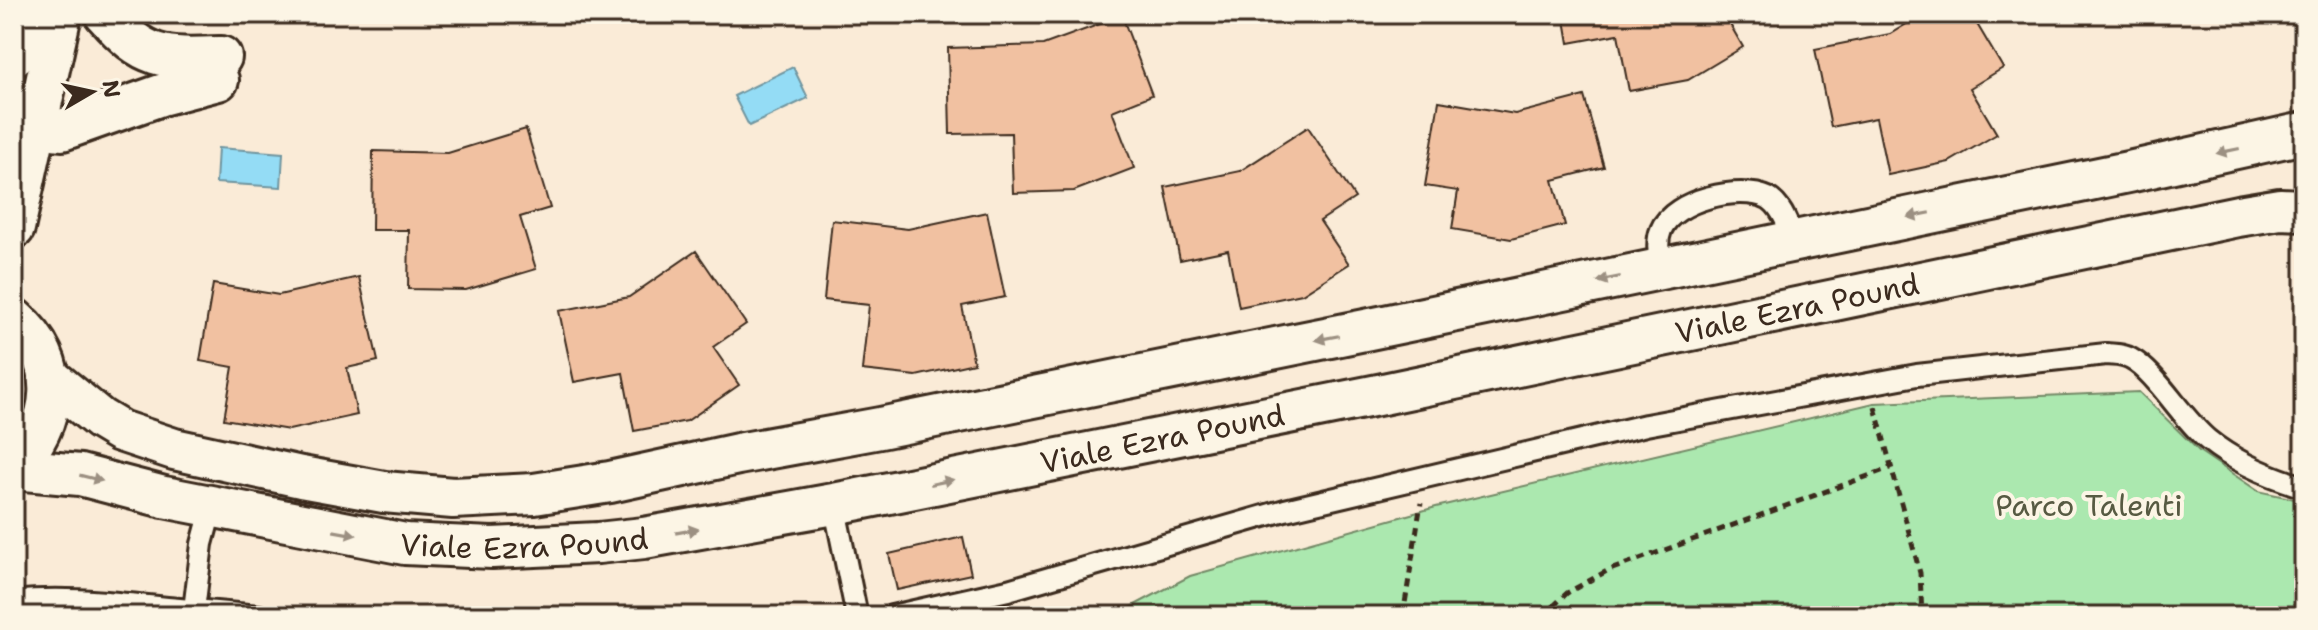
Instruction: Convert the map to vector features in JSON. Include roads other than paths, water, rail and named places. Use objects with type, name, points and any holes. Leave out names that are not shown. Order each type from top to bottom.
[{"type":"street","points":[[14,55],[23,14]]},
{"type":"street","points":[[14,228],[25,111],[61,14]]},
{"type":"street","points":[[25,111],[56,130],[66,129],[161,95],[220,69],[151,52],[130,40],[105,14]]},
{"type":"street","name":"Viale Ezra Pound","points":[[50,378],[100,419],[120,431],[174,449],[301,477],[384,492],[453,498],[573,489],[1370,329],[2235,150],[2304,133]]},
{"type":"street","points":[[1969,205],[1969,235],[1979,270]]},
{"type":"street","name":"Viale Ezra Pound","points":[[14,468],[80,475],[212,507],[405,544],[492,548],[644,538],[834,504],[1383,394],[2238,216],[2280,209],[2304,210]]},
{"type":"street","points":[[14,468],[35,443],[50,400],[50,378],[43,358],[18,316]]},
{"type":"street","points":[[1370,329],[1383,394]]},
{"type":"lane","points":[[1661,268],[1658,239],[1661,228],[1694,201],[1736,193],[1768,198],[1777,206],[1794,240]]},
{"type":"lane","points":[[892,616],[1008,590],[1285,510],[1646,425],[1917,375],[2106,354],[2122,355],[2133,360],[2208,440],[2235,458],[2304,487]]},
{"type":"lane","points":[[834,504],[857,616]]},
{"type":"lane","points":[[194,610],[202,544],[212,507]]},
{"type":"lane","points":[[14,602],[69,600],[259,616]]},
{"type":"water","points":[[793,67],[808,98],[749,126],[734,96]]},
{"type":"water","points":[[218,148],[283,153],[281,187],[216,183]]},
{"type":"park label","name":"Parco Talenti","points":[[2089,505]]}]
